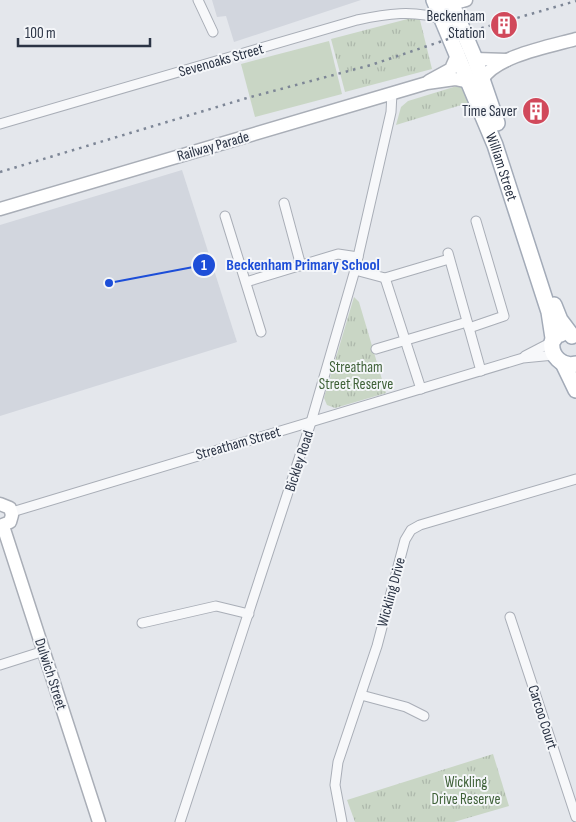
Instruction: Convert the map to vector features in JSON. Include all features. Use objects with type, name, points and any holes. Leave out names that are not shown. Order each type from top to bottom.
[{"type":"main road","name":"William Street","points":[[447,2],[443,20],[458,53],[476,81],[556,312],[574,337]]},
{"type":"main road","name":"William Street","points":[[447,2],[475,59],[476,81],[549,312],[560,353],[576,390]]},
{"type":"main road","name":"William Street","points":[[560,353],[562,333],[574,337]]},
{"type":"street","points":[[198,0],[212,32]]},
{"type":"street","name":"Sevenoaks Street","points":[[0,124],[357,20],[388,13],[426,16],[443,20]]},
{"type":"street","points":[[476,81],[507,60],[576,39]]},
{"type":"street","name":"Railway Parade","points":[[427,83],[451,69],[458,53]]},
{"type":"street","points":[[475,59],[507,60]]},
{"type":"street","name":"Railway Parade","points":[[0,209],[427,83],[455,79],[476,81]]},
{"type":"street","name":"Bickley Road","points":[[180,822],[311,422],[355,270],[391,112],[392,93]]},
{"type":"street","points":[[284,203],[301,266]]},
{"type":"street","points":[[226,216],[261,332]]},
{"type":"street","points":[[376,349],[404,340],[504,316],[476,221]]},
{"type":"street","points":[[246,282],[338,254],[358,257]]},
{"type":"street","points":[[355,270],[385,278],[448,256],[481,371]]},
{"type":"street","points":[[385,278],[421,389]]},
{"type":"street","name":"Streatham Street","points":[[12,512],[523,358],[560,353]]},
{"type":"street","name":"Streatham Street","points":[[523,358],[560,353]]},
{"type":"street","name":"Wickling Drive","points":[[342,822],[335,785],[338,762],[377,646],[405,540],[411,530],[420,525],[576,479]]},
{"type":"street","points":[[0,504],[7,506],[12,512],[10,522],[2,526]]},
{"type":"street","name":"Dulwich Street","points":[[2,526],[99,822]]},
{"type":"street","points":[[142,623],[216,606],[249,614]]},
{"type":"street","name":"Carcoo Court","points":[[510,617],[576,817]]},
{"type":"street","points":[[0,665],[44,651]]},
{"type":"street","points":[[360,695],[406,708],[424,716]]},
{"type":"shaded area","points":[[212,0],[361,0],[234,42],[226,16],[217,17]]},
{"type":"shaded area","points":[[182,170],[237,342],[0,416],[0,225]]},
{"type":"green space","points":[[419,16],[432,69],[345,92],[331,39]]},
{"type":"green space","points":[[329,41],[342,94],[255,117],[241,64]]},
{"type":"green space","points":[[457,86],[463,87],[471,102],[396,125],[401,107],[408,101]]},
{"type":"green space","name":"Streatham Street Reserve","points":[[354,297],[359,302],[386,393],[335,408],[327,405],[324,398]]},
{"type":"green space","name":"Wickling Drive Reserve","points":[[493,754],[509,806],[454,822],[355,822],[347,800]]},
{"type":"railway","points":[[0,172],[247,98],[371,65],[475,30],[576,1]]},
{"type":"place","name":"Beckenham Station","points":[[504,25]]},
{"type":"place","name":"Time Saver","points":[[536,111]]},
{"type":"place","name":"Beckenham Primary School","points":[[109,283]]}]
